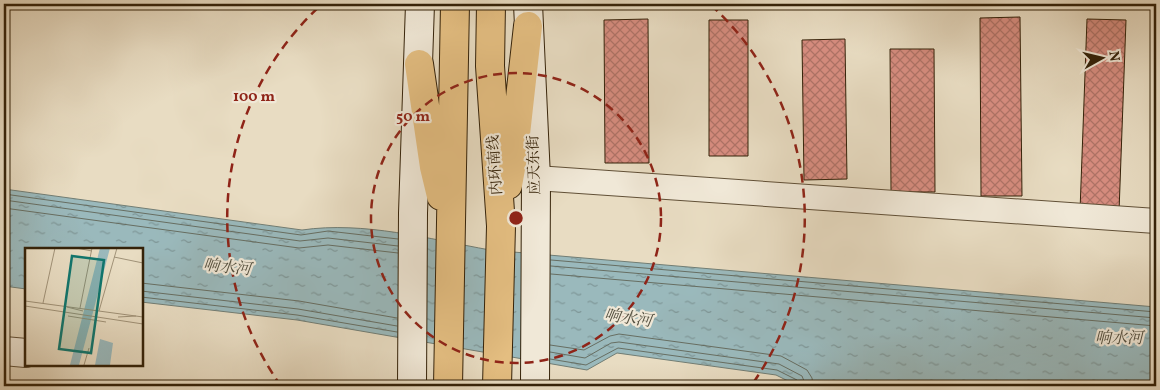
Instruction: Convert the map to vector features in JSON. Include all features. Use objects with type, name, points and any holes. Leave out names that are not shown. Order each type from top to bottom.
[{"type":"highway","points":[[448,377],[455,4]]},
{"type":"highway","name":"内环南线","points":[[491,4],[490,66],[500,226],[497,380]]},
{"type":"highway","points":[[500,226],[514,152],[528,15]]},
{"type":"highway","points":[[419,64],[434,167],[450,236]]},
{"type":"main road","points":[[412,386],[413,214],[420,4]]},
{"type":"main road","name":"应天东街","points":[[528,15],[536,178],[535,383]]},
{"type":"main road","points":[[4,351],[25,354]]},
{"type":"street","points":[[536,178],[1156,221]]},
{"type":"water","name":"响水河","points":[[4,189],[302,230],[325,228],[373,229],[490,250],[1156,307],[1156,386],[798,386],[776,375],[617,353],[587,370],[297,320],[142,302],[142,248],[25,248],[25,289],[4,286]]},
{"type":"building","points":[[1020,17],[1022,196],[981,196],[980,18]]},
{"type":"building","points":[[648,19],[649,163],[605,163],[604,20]]},
{"type":"building","points":[[1087,19],[1126,20],[1119,212],[1080,211]]},
{"type":"building","points":[[709,20],[748,20],[748,156],[709,156]]},
{"type":"building","points":[[845,39],[847,179],[804,180],[802,40]]},
{"type":"building","points":[[890,49],[934,49],[935,192],[891,192]]}]
